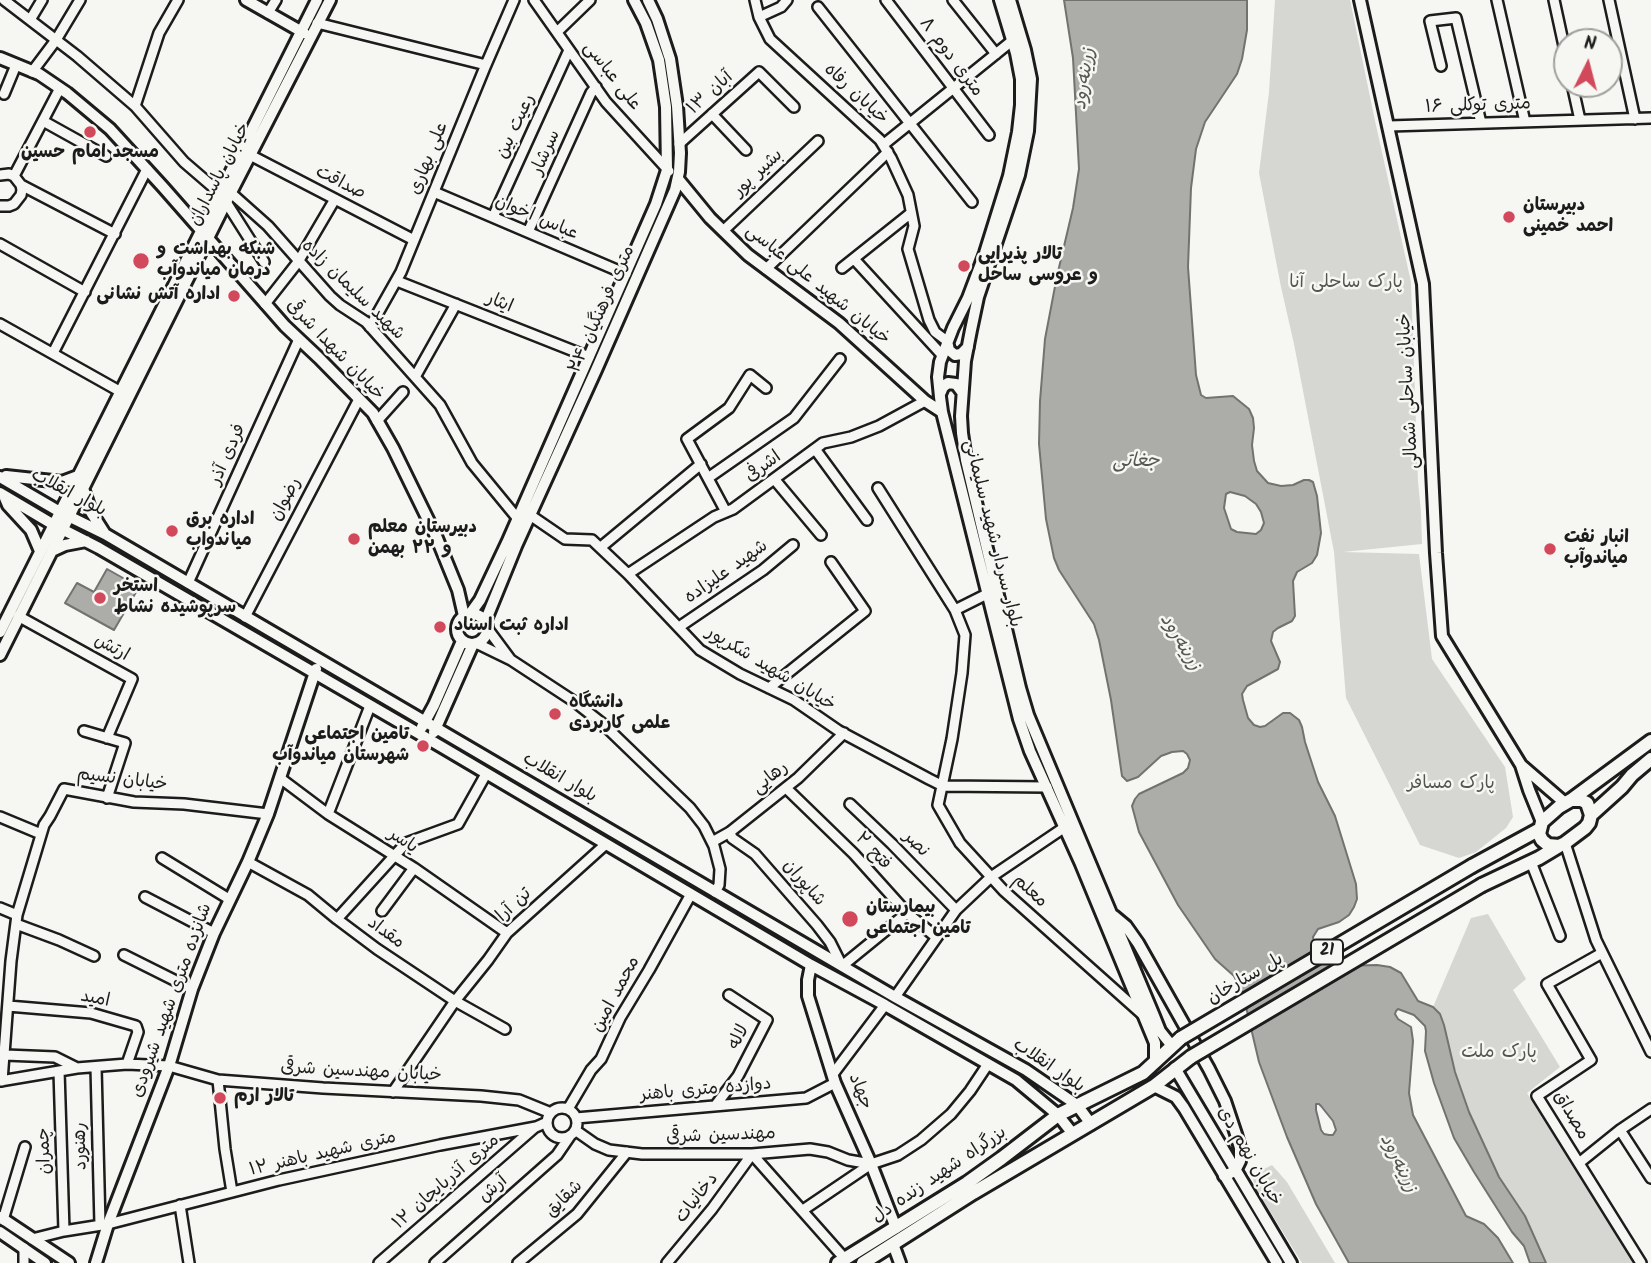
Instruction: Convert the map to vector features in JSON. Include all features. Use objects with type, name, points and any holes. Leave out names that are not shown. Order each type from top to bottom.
[{"type":"highway","points":[[1651,741],[1608,771],[1541,826],[1539,834],[1542,840],[1548,845],[1562,844],[1585,828],[1591,815],[1651,759]]},
{"type":"highway","points":[[1608,771],[1608,783],[1622,787]]},
{"type":"highway","points":[[1568,802],[1581,800],[1587,803],[1591,815]]},
{"type":"highway","name":"پل ستارخان","points":[[1176,1042],[1541,826]]},
{"type":"highway","name":"21","points":[[1073,1134],[1154,1086],[1191,1057],[1482,886],[1562,844]]},
{"type":"highway","name":"21","points":[[1058,1115],[1143,1073],[1176,1042]]},
{"type":"highway","name":"بزرگراه شهید زنده دل","points":[[842,1261],[967,1183],[1058,1115]]},
{"type":"highway","name":"بزرگراه شهید زنده دل","points":[[863,1263],[1073,1134]]},
{"type":"main road","points":[[204,235],[306,34],[247,0]]},
{"type":"main road","name":"خیابان پاسداران","points":[[225,196],[250,155],[306,34],[317,0]]},
{"type":"main road","name":"خیابان پاسداران","points":[[306,34],[317,23],[330,0]]},
{"type":"main road","name":"۲۴ متری فرهنگیان","points":[[486,625],[631,276],[667,170],[666,107],[659,60],[646,23],[634,0]]},
{"type":"main road","name":"۲۴ متری فرهنگیان","points":[[467,615],[480,600],[589,357],[675,190],[679,144],[677,106],[670,59],[648,0]]},
{"type":"main road","name":"بلوار سردار شهید سلیمانی","points":[[1000,0],[1013,40],[1021,79],[1021,105],[1009,176],[985,253],[942,355],[938,377],[942,412],[1018,719],[1137,986],[1160,1031],[1176,1042]]},
{"type":"main road","name":"بلوار سردار شهید سلیمانی","points":[[1010,0],[1031,79],[1028,131],[1019,175],[978,297],[962,392],[962,433],[1020,688],[1040,747],[1112,914],[1155,1043],[1154,1063]]},
{"type":"main road","name":"خیابان ساحلی شمالی","points":[[1360,0],[1423,284],[1442,636],[1521,765]]},
{"type":"main road","name":"خیابان شهدا شرقی","points":[[0,58],[60,88],[110,129],[265,304],[373,413],[436,537],[467,615]]},
{"type":"main road","name":"خیابان شهید علی عباسی","points":[[678,179],[710,218],[748,255],[839,323],[925,401],[942,412]]},
{"type":"main road","name":"خیابان پاسداران","points":[[64,514],[78,476],[204,235]]},
{"type":"main road","name":"خیابان پاسداران","points":[[64,514],[83,488],[204,235]]},
{"type":"main road","points":[[947,341],[949,350],[955,355],[961,354],[968,347]]},
{"type":"main road","points":[[940,394],[948,383],[956,384],[962,392]]},
{"type":"main road","points":[[0,476],[62,482],[78,476]]},
{"type":"main road","name":"بلوار انقلاب","points":[[0,476],[64,514],[108,536],[895,997],[1026,1070],[1077,1105],[1091,1124]]},
{"type":"main road","points":[[83,488],[91,512],[108,536],[103,550]]},
{"type":"main road","points":[[2,494],[46,551]]},
{"type":"main road","name":"بلوار انقلاب","points":[[2,494],[430,740],[811,965],[1016,1080],[1058,1115],[1073,1134]]},
{"type":"main road","points":[[0,632],[64,514]]},
{"type":"main road","points":[[46,551],[86,541]]},
{"type":"main road","points":[[0,654],[9,615]]},
{"type":"main road","points":[[419,734],[470,643],[484,637],[486,625],[479,616],[467,615],[461,619],[457,628],[459,637],[470,643]]},
{"type":"main road","points":[[430,740],[470,643]]},
{"type":"main road","name":"شانزده متری شهید شیرودی","points":[[96,1263],[104,1224],[169,1066],[192,989],[214,933],[268,814],[320,661]]},
{"type":"main road","points":[[1521,765],[1568,802]]},
{"type":"main road","points":[[1521,765],[1541,826]]},
{"type":"main road","points":[[708,904],[715,892]]},
{"type":"main road","points":[[1112,914],[1126,926],[1138,943],[1225,1101],[1240,1148],[1240,1161],[1235,1171],[1224,1176]]},
{"type":"main road","name":"جهاد","points":[[811,965],[808,996],[834,1078],[895,1228]]},
{"type":"main road","name":"خیابان نهم دی","points":[[1175,1068],[1291,1263]]},
{"type":"main road","points":[[1016,1080],[1026,1070]]},
{"type":"main road","name":"خیابان نهم دی","points":[[1154,1086],[1176,1097],[1276,1263]]},
{"type":"main road","points":[[2,1218],[69,1263]]},
{"type":"main road","points":[[0,1232],[45,1263]]},
{"type":"main road","points":[[893,1244],[900,1263]]},
{"type":"street","name":"شهید سلیمان زاده","points":[[4,0],[135,106],[184,162],[225,196],[268,226],[330,296],[370,327],[440,405],[472,463],[518,519]]},
{"type":"street","points":[[30,20],[42,0]]},
{"type":"street","points":[[32,72],[56,40],[80,0]]},
{"type":"street","points":[[135,106],[159,33],[178,0]]},
{"type":"street","points":[[268,13],[276,0]]},
{"type":"street","name":"علی بهاری","points":[[370,327],[397,281],[514,0]]},
{"type":"street","name":"علی عباسی","points":[[534,0],[606,102],[678,179]]},
{"type":"street","points":[[557,32],[590,0]]},
{"type":"street","name":"خیابان رفاه","points":[[755,0],[759,17],[770,38],[880,140],[885,148],[908,195],[914,226],[908,249],[929,320],[935,332],[947,341]]},
{"type":"street","points":[[759,17],[781,7],[788,0]]},
{"type":"street","name":"۸ متری دوم","points":[[886,0],[989,135]]},
{"type":"street","points":[[953,0],[996,54]]},
{"type":"street","points":[[1497,0],[1525,122]]},
{"type":"street","points":[[1554,0],[1560,28]]},
{"type":"street","points":[[1609,0],[1635,119]]},
{"type":"street","points":[[818,7],[972,202]]},
{"type":"street","points":[[1441,66],[1430,21],[1456,18],[1481,123]]},
{"type":"street","points":[[317,23],[486,65]]},
{"type":"street","points":[[766,269],[909,123],[1013,40]]},
{"type":"street","name":"رعیت بین","points":[[493,217],[569,50]]},
{"type":"street","points":[[4,94],[16,65]]},
{"type":"street","name":"۱۳ آبان","points":[[679,144],[759,72],[794,107]]},
{"type":"street","name":"سرشار","points":[[528,232],[596,87]]},
{"type":"street","points":[[14,176],[60,88]]},
{"type":"street","points":[[1575,98],[1580,120]]},
{"type":"street","points":[[712,114],[746,150]]},
{"type":"street","name":"۱۶ متری توکلی","points":[[1389,126],[1651,118]]},
{"type":"street","points":[[43,121],[106,156]]},
{"type":"street","name":"بشیر پور","points":[[723,231],[818,141]]},
{"type":"street","name":"صداقت","points":[[250,155],[414,240]]},
{"type":"street","points":[[53,354],[147,169]]},
{"type":"street","points":[[1,174],[14,176],[21,185],[115,233]]},
{"type":"street","points":[[0,206],[9,206],[19,200],[21,185]]},
{"type":"street","name":"عباس اخوان","points":[[434,192],[631,276]]},
{"type":"street","points":[[225,196],[264,262]]},
{"type":"street","points":[[265,304],[298,262],[335,200]]},
{"type":"street","points":[[842,268],[911,213]]},
{"type":"street","points":[[0,244],[85,292]]},
{"type":"street","points":[[854,259],[942,355]]},
{"type":"street","name":"ایثار","points":[[397,281],[589,357]]},
{"type":"street","points":[[415,377],[456,304]]},
{"type":"street","points":[[0,324],[121,392]]},
{"type":"street","name":"فردی آذر","points":[[188,583],[299,340]]},
{"type":"street","points":[[708,478],[794,418],[840,359]]},
{"type":"street","points":[[726,512],[687,439],[729,408],[750,375],[766,388]]},
{"type":"street","points":[[377,421],[403,392]]},
{"type":"street","name":"رضوان","points":[[245,617],[359,398]]},
{"type":"street","name":"اشرفی","points":[[628,574],[714,517],[733,509],[823,443],[851,437],[879,426],[925,401]]},
{"type":"street","points":[[815,449],[867,520]]},
{"type":"street","points":[[530,515],[565,539],[592,540],[601,547],[701,464]]},
{"type":"street","points":[[775,480],[821,535]]},
{"type":"street","points":[[878,488],[954,610],[965,635],[962,673],[943,786],[1047,787]]},
{"type":"street","name":"شهید علیزاده","points":[[679,626],[762,570],[793,545]]},
{"type":"street","name":"خیابان شهید شکرپور","points":[[601,547],[700,650],[740,674],[794,700],[844,733],[943,786]]},
{"type":"street","points":[[769,688],[865,611],[831,562]]},
{"type":"street","points":[[954,610],[988,594]]},
{"type":"street","name":"ارتش","points":[[9,615],[132,679],[107,738]]},
{"type":"street","points":[[486,625],[510,660]]},
{"type":"street","points":[[470,643],[510,660],[575,702],[603,724],[690,808],[712,842],[720,869],[719,885],[715,892]]},
{"type":"street","points":[[328,814],[370,706]]},
{"type":"street","points":[[84,731],[125,743],[107,798]]},
{"type":"street","name":"رهایی","points":[[712,842],[730,832],[786,788],[844,733]]},
{"type":"street","points":[[337,919],[406,843],[458,824],[486,774]]},
{"type":"street","name":"یاسر","points":[[280,778],[328,814],[395,856],[507,933]]},
{"type":"street","name":"معلم","points":[[943,786],[938,805],[960,843],[1004,891],[1144,1015]]},
{"type":"street","name":"فتح ۲","points":[[786,788],[854,854],[907,913],[936,937]]},
{"type":"street","name":"خیابان نسیم","points":[[1,1081],[6,1002],[17,919],[44,825],[64,789],[134,802],[184,804],[268,814]]},
{"type":"street","name":"نصر","points":[[850,804],[956,910]]},
{"type":"street","points":[[0,817],[41,834]]},
{"type":"street","points":[[895,997],[956,910],[991,877],[1065,827]]},
{"type":"street","name":"شاپوران","points":[[730,832],[732,838],[755,854],[817,925],[830,942],[842,966]]},
{"type":"street","name":"تن آرا","points":[[393,1092],[455,1000],[507,933],[606,844]]},
{"type":"street","points":[[1562,844],[1596,940],[1651,1052]]},
{"type":"street","points":[[162,858],[229,898]]},
{"type":"street","name":"مقداد","points":[[248,862],[308,895],[377,949],[505,1029]]},
{"type":"street","points":[[1531,862],[1560,936]]},
{"type":"street","points":[[382,911],[414,869]]},
{"type":"street","name":"محمد امین","points":[[568,1109],[591,1070],[601,1059],[620,1018],[691,894]]},
{"type":"street","points":[[145,897],[214,933]]},
{"type":"street","points":[[0,908],[94,956]]},
{"type":"street","points":[[842,966],[907,913]]},
{"type":"street","name":"مصداق","points":[[1602,953],[1547,984],[1591,1060],[1536,1096],[1641,1263]]},
{"type":"street","points":[[124,955],[192,989]]},
{"type":"street","name":"لاله","points":[[715,1106],[738,1076],[767,1020],[729,995]]},
{"type":"street","name":"امید","points":[[6,1002],[91,1013],[135,1026],[138,1032],[127,1064]]},
{"type":"street","points":[[834,1078],[885,1005]]},
{"type":"street","points":[[3,1058],[55,1057],[77,1068]]},
{"type":"street","name":"خیابان مهندسین شرقی","points":[[1,1081],[77,1068],[127,1064],[169,1066],[218,1080],[519,1100],[549,1117]]},
{"type":"street","points":[[803,1209],[871,1164],[898,1155],[921,1140],[951,1114],[988,1064]]},
{"type":"street","name":"رهنورد","points":[[96,1067],[104,1224]]},
{"type":"street","name":"چمران","points":[[59,1071],[64,1231]]},
{"type":"street","name":"دوازده متری باهنر","points":[[576,1118],[806,1098],[834,1078]]},
{"type":"street","points":[[218,1080],[232,1192]]},
{"type":"street","points":[[559,1108],[568,1109],[576,1118],[577,1125],[573,1133],[563,1138],[553,1135],[547,1127],[549,1117],[559,1108]]},
{"type":"street","points":[[1580,1163],[1651,1109]]},
{"type":"street","name":"۱۲ متری شهید باهنر","points":[[32,1239],[440,1145],[536,1127],[549,1117]]},
{"type":"street","name":"۱۲ متری آذربایجان","points":[[379,1263],[536,1127]]},
{"type":"street","points":[[1620,1130],[1651,1178]]},
{"type":"street","name":"مهندسین شرقی","points":[[573,1133],[609,1150],[642,1154],[752,1154],[810,1149],[871,1164]]},
{"type":"street","name":"آرش","points":[[435,1263],[557,1155],[573,1133]]},
{"type":"street","points":[[2,1218],[25,1147]]},
{"type":"street","name":"شقایق","points":[[517,1263],[577,1214],[628,1152]]},
{"type":"street","points":[[752,1154],[803,1209],[842,1261]]},
{"type":"street","name":"دخانیات","points":[[667,1263],[712,1209],[752,1154]]},
{"type":"street","points":[[180,1205],[189,1263]]},
{"type":"street","points":[[24,1248],[24,1263]]},
{"type":"green space","name":"پارک ساحلی آنا","points":[[1275,0],[1350,0],[1411,282],[1422,544],[1343,552],[1419,554],[1432,659],[1505,767],[1513,817],[1506,828],[1476,852],[1459,858],[1420,845],[1346,698],[1334,552],[1259,173],[1269,92]]},
{"type":"green space","name":"پارک ملت","points":[[1488,914],[1526,979],[1513,990],[1560,1067],[1527,1093],[1633,1263],[1546,1263],[1525,1216],[1499,1177],[1469,1112],[1440,1014],[1433,1007],[1471,918]]},
{"type":"green space","points":[[1272,1165],[1287,1182],[1335,1263],[1302,1263],[1255,1187],[1252,1175]]},
{"type":"water","name":"جغاتی","points":[[1064,0],[1247,0],[1247,30],[1237,74],[1205,122],[1196,149],[1191,188],[1188,267],[1196,375],[1201,395],[1206,398],[1233,396],[1249,409],[1254,428],[1254,461],[1257,471],[1268,483],[1281,486],[1304,480],[1313,482],[1321,533],[1317,555],[1312,563],[1297,572],[1293,581],[1295,616],[1292,621],[1273,632],[1271,641],[1280,662],[1278,669],[1247,686],[1242,694],[1243,700],[1248,718],[1254,725],[1265,726],[1283,713],[1290,713],[1299,720],[1318,782],[1335,816],[1356,884],[1357,899],[1349,915],[1339,922],[1318,929],[1313,937],[1322,959],[1341,966],[1390,967],[1401,973],[1418,1001],[1433,1007],[1440,1014],[1469,1112],[1499,1177],[1525,1216],[1546,1263],[1530,1263],[1524,1246],[1512,1232],[1454,1138],[1425,1051],[1425,1026],[1414,1015],[1398,1009],[1395,1014],[1411,1027],[1413,1041],[1409,1093],[1413,1115],[1466,1216],[1484,1224],[1498,1238],[1513,1263],[1349,1263],[1316,1204],[1287,1137],[1259,1062],[1243,994],[1234,976],[1215,959],[1178,905],[1139,832],[1132,806],[1135,799],[1139,794],[1183,773],[1190,760],[1183,751],[1172,752],[1161,756],[1138,777],[1127,781],[1122,776],[1099,640],[1094,624],[1054,558],[1046,519],[1039,444],[1045,339],[1079,169],[1073,58]],"holes":[[[1230,492],[1245,496],[1256,504],[1261,512],[1264,523],[1256,534],[1231,529],[1224,508],[1226,494]],[[1316,1104],[1319,1104],[1333,1121],[1336,1130],[1333,1135],[1324,1134],[1321,1130]]]},
{"type":"water","name":"استخر سرپوشیده نشاط","points":[[107,569],[139,587],[114,630],[65,603],[77,583],[94,592]]},
{"type":"place","name":"مسجد امام حسین","points":[[90,132]]},
{"type":"place","name":"دبیرستان احمد خمینی","points":[[1509,217]]},
{"type":"place","name":"شبکه بهداشت و درمان میاندوآب","points":[[141,261]]},
{"type":"place","name":"تالار پذیرایی و عروسی ساحل","points":[[964,266]]},
{"type":"place","name":"اداره آتش نشانی","points":[[234,296]]},
{"type":"place","name":"اداره برق میاندواب","points":[[172,531]]},
{"type":"place","name":"دبیرستان معلم و ۲۲ بهمن","points":[[354,539]]},
{"type":"place","name":"انبار نفت میاندوآب","points":[[1550,549]]},
{"type":"place","name":"استخر سرپوشیده نشاط","points":[[100,598]]},
{"type":"place","name":"اداره ثبت اسناد","points":[[440,627]]},
{"type":"place","name":"دانشگاه علمی کاربردی","points":[[555,714]]},
{"type":"place","name":"تامین اجتماعی شهرستان میاندوآب","points":[[423,746]]},
{"type":"place","name":"بیمارستان تامین اجتماعی","points":[[850,919]]},
{"type":"place","name":"تالار ارم","points":[[220,1098]]},
{"type":"water label","name":"زرینه‌رود","points":[[1086,79]]},
{"type":"water label","name":"زرینه‌رود","points":[[1179,643]]},
{"type":"water label","name":"زرینه‌رود","points":[[1397,1164]]},
{"type":"park label","name":"پارک مسافر","points":[[1451,785]]}]
